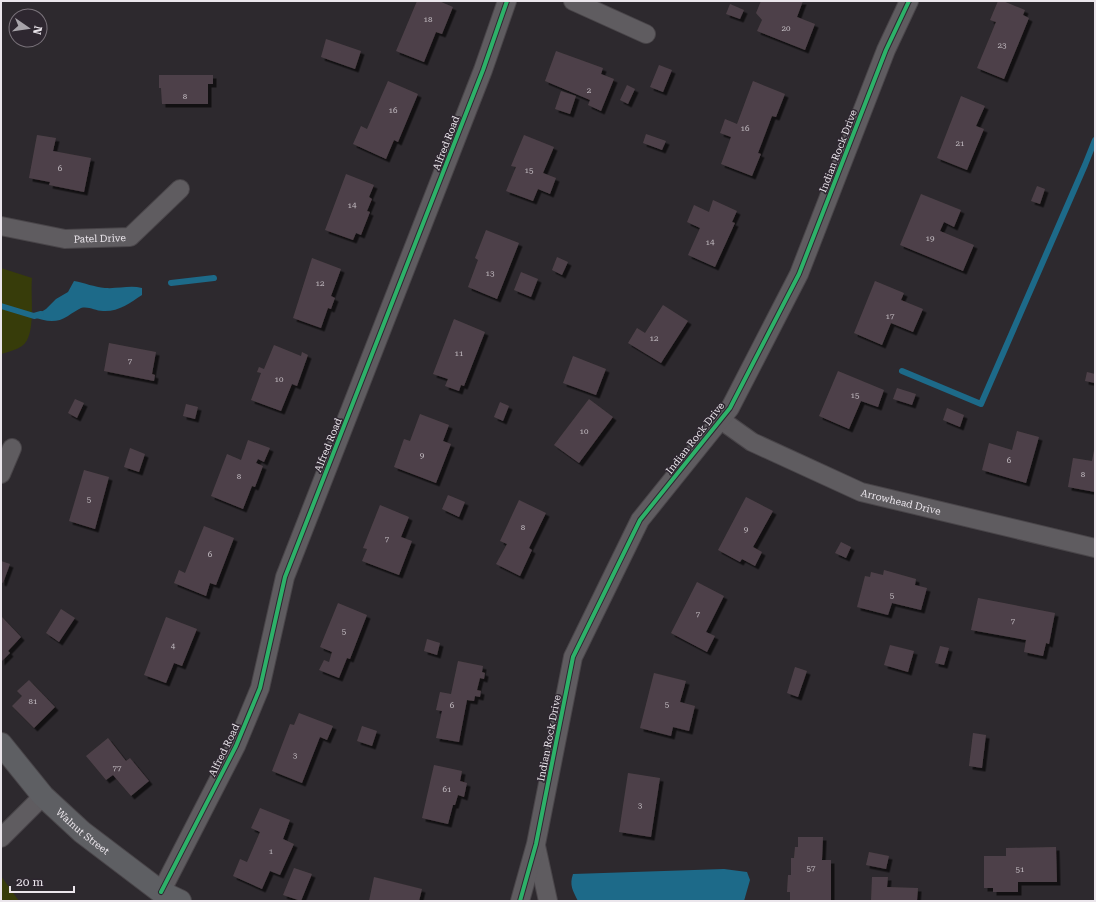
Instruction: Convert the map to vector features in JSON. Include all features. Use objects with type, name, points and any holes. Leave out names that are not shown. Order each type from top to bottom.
[{"type":"main road","name":"Walnut Street","points":[[1,744],[43,796],[82,832],[170,896]]},
{"type":"street","name":"Alfred Road","points":[[170,896],[260,688],[285,577],[483,70],[507,1]]},
{"type":"street","points":[[573,1],[646,34]]},
{"type":"street","name":"Indian Rock Drive","points":[[520,901],[536,844],[573,657],[640,520],[730,408],[799,274],[886,50],[909,1]]},
{"type":"street","name":"Patel Drive","points":[[1,226],[65,239],[130,237],[180,189]]},
{"type":"street","name":"Arrowhead Drive","points":[[721,420],[752,442],[861,492],[1095,548]]},
{"type":"street","points":[[1,474],[12,448]]},
{"type":"street","points":[[1,838],[43,796]]},
{"type":"street","points":[[536,844],[548,901]]},
{"type":"green space","points":[[1,268],[32,278],[32,315],[30,334],[27,341],[22,346],[12,351],[1,354]]},
{"type":"green space","points":[[1,876],[19,901],[1,901]]},
{"type":"water","points":[[74,281],[105,288],[142,288],[142,295],[114,310],[103,311],[81,308],[64,319],[55,321],[46,321],[33,317],[46,309],[56,299],[68,292]]},
{"type":"water","points":[[724,869],[747,872],[750,880],[744,901],[578,901],[572,885],[573,874]]},
{"type":"building","points":[[417,1],[439,1],[453,7],[442,34],[436,32],[424,62],[396,51]]},
{"type":"building","points":[[761,1],[803,1],[797,17],[815,24],[805,50],[757,31],[762,20],[756,13]]},
{"type":"building","points":[[998,1],[1003,1],[1025,10],[1023,15],[1029,18],[1004,79],[977,68],[996,22],[990,20]]},
{"type":"building","points":[[730,4],[744,10],[740,19],[726,14]]},
{"type":"building","points":[[326,39],[361,51],[355,69],[321,57]]},
{"type":"building","points":[[556,51],[603,68],[601,74],[614,79],[601,111],[588,105],[590,100],[545,81]]},
{"type":"building","points":[[659,65],[672,70],[663,92],[650,87]]},
{"type":"building","points":[[159,75],[213,75],[213,84],[208,84],[208,104],[162,104],[161,88],[159,88]]},
{"type":"building","points":[[388,81],[418,94],[398,142],[394,140],[386,159],[353,144],[361,126],[367,129]]},
{"type":"building","points":[[753,81],[785,94],[776,117],[772,116],[758,153],[761,154],[752,176],[721,164],[731,137],[720,133],[725,119],[737,124]]},
{"type":"building","points":[[627,85],[635,89],[628,104],[620,100]]},
{"type":"building","points":[[561,91],[576,96],[570,114],[555,109]]},
{"type":"building","points":[[961,96],[985,106],[976,126],[984,129],[967,170],[937,158]]},
{"type":"building","points":[[646,134],[666,141],[662,150],[643,143]]},
{"type":"building","points":[[37,135],[56,138],[53,151],[91,158],[84,192],[49,185],[50,182],[29,178]]},
{"type":"building","points":[[524,135],[554,147],[543,173],[556,178],[550,194],[538,189],[533,201],[506,191],[516,167],[511,166]]},
{"type":"building","points":[[346,174],[374,185],[369,197],[372,199],[367,211],[370,212],[361,235],[356,233],[353,240],[325,230]]},
{"type":"building","points":[[1037,186],[1045,189],[1040,204],[1031,201]]},
{"type":"building","points":[[921,194],[961,210],[954,227],[944,222],[940,231],[974,245],[963,271],[900,245]]},
{"type":"building","points":[[713,200],[737,211],[732,222],[735,223],[715,267],[688,255],[700,228],[687,222],[694,205],[709,212]]},
{"type":"building","points":[[486,230],[519,243],[497,299],[468,287],[478,260],[475,258]]},
{"type":"building","points":[[557,257],[568,262],[562,275],[552,270]]},
{"type":"building","points":[[312,258],[341,269],[331,296],[335,298],[331,309],[328,308],[321,328],[293,318]]},
{"type":"building","points":[[521,272],[538,279],[531,297],[514,290]]},
{"type":"building","points":[[875,281],[904,293],[901,300],[923,309],[913,332],[891,323],[882,345],[854,333]]},
{"type":"building","points":[[663,305],[688,321],[661,363],[628,343],[637,328],[645,333]]},
{"type":"building","points":[[454,319],[485,332],[464,386],[461,385],[459,391],[445,386],[448,379],[433,374]]},
{"type":"building","points":[[109,343],[156,352],[152,374],[155,375],[154,381],[104,371]]},
{"type":"building","points":[[274,345],[301,356],[302,352],[308,355],[297,386],[292,384],[281,411],[251,400],[261,373],[257,372],[259,367],[264,369]]},
{"type":"building","points":[[573,356],[606,369],[596,395],[563,383]]},
{"type":"building","points":[[838,371],[884,390],[878,407],[861,401],[849,429],[819,416]]},
{"type":"building","points":[[1087,372],[1095,374],[1095,383],[1085,381]]},
{"type":"building","points":[[897,388],[916,394],[912,405],[893,399]]},
{"type":"building","points":[[75,399],[84,403],[77,418],[68,413]]},
{"type":"building","points":[[589,399],[613,417],[579,463],[554,445]]},
{"type":"building","points":[[500,402],[509,406],[503,421],[494,417]]},
{"type":"building","points":[[186,404],[198,407],[195,419],[183,416]]},
{"type":"building","points":[[947,408],[964,415],[960,427],[943,420]]},
{"type":"building","points":[[420,414],[449,425],[443,441],[451,444],[436,483],[394,467],[404,439],[410,441]]},
{"type":"building","points":[[1017,431],[1039,437],[1026,483],[982,470],[989,443],[1012,450]]},
{"type":"building","points":[[248,440],[270,448],[264,462],[258,459],[256,463],[263,466],[255,487],[252,486],[243,509],[211,496],[227,454],[241,460]]},
{"type":"building","points":[[130,448],[145,454],[139,472],[124,467]]},
{"type":"building","points":[[1094,450],[1095,492],[1068,487],[1073,458],[1092,461]]},
{"type":"building","points":[[84,470],[109,477],[95,529],[69,521]]},
{"type":"building","points":[[448,495],[465,502],[459,517],[442,509]]},
{"type":"building","points":[[746,497],[773,511],[753,547],[762,552],[755,566],[742,559],[740,562],[718,550]]},
{"type":"building","points":[[519,500],[546,513],[529,548],[532,550],[520,576],[496,564],[507,544],[500,541]]},
{"type":"building","points":[[380,505],[409,517],[401,537],[412,541],[399,575],[362,561],[367,549],[363,548]]},
{"type":"building","points":[[204,526],[234,538],[216,585],[210,583],[206,596],[174,583],[179,570],[185,573]]},
{"type":"building","points":[[841,542],[851,547],[846,558],[835,553]]},
{"type":"building","points":[[1,561],[10,564],[3,583],[1,582]]},
{"type":"building","points":[[884,570],[916,579],[915,585],[927,588],[921,610],[892,603],[888,615],[857,607],[865,576],[870,577],[871,572],[883,575]]},
{"type":"building","points":[[697,582],[724,596],[706,632],[715,636],[707,652],[671,633]]},
{"type":"building","points":[[978,598],[1055,613],[1049,644],[1046,643],[1043,656],[1024,652],[1026,640],[971,630]]},
{"type":"building","points":[[338,603],[367,615],[350,659],[347,658],[339,678],[319,670],[324,660],[329,662],[332,652],[320,647]]},
{"type":"building","points":[[61,609],[75,618],[59,642],[46,633]]},
{"type":"building","points":[[1,616],[21,637],[8,651],[10,653],[1,662]]},
{"type":"building","points":[[166,617],[197,629],[182,666],[174,663],[166,683],[144,675]]},
{"type":"building","points":[[427,639],[440,643],[437,655],[424,651]]},
{"type":"building","points":[[890,645],[914,651],[908,672],[884,665]]},
{"type":"building","points":[[940,646],[949,648],[944,665],[935,663]]},
{"type":"building","points":[[458,661],[483,666],[482,672],[485,673],[484,679],[480,678],[477,690],[481,691],[480,697],[475,696],[474,701],[467,700],[459,742],[436,738],[442,711],[436,710],[440,692],[451,694]]},
{"type":"building","points":[[795,667],[807,671],[798,697],[787,693]]},
{"type":"building","points":[[654,673],[686,681],[680,702],[695,706],[689,731],[673,727],[671,736],[640,728]]},
{"type":"building","points":[[29,680],[55,707],[34,728],[12,706],[22,696],[17,691]]},
{"type":"building","points":[[299,713],[333,726],[327,740],[320,737],[302,783],[272,771],[290,724],[294,725]]},
{"type":"building","points":[[362,726],[377,731],[372,746],[357,741]]},
{"type":"building","points":[[973,733],[986,735],[982,768],[969,766]]},
{"type":"building","points":[[108,738],[126,761],[130,758],[149,781],[131,796],[113,775],[106,780],[86,756]]},
{"type":"building","points":[[434,765],[462,771],[460,781],[467,783],[464,797],[458,795],[455,805],[453,805],[448,824],[422,818]]},
{"type":"building","points":[[628,773],[660,778],[651,837],[619,832]]},
{"type":"building","points":[[260,808],[290,820],[283,839],[294,844],[280,875],[270,871],[262,889],[233,876],[240,859],[247,862],[260,832],[251,828]]},
{"type":"building","points":[[798,837],[823,837],[822,860],[831,860],[831,901],[790,901],[790,892],[787,892],[788,875],[791,875],[791,858],[794,858],[795,847],[798,847]]},
{"type":"building","points":[[1056,847],[1057,882],[1018,882],[1018,892],[993,892],[993,888],[984,888],[984,856],[1006,856],[1006,848]]},
{"type":"building","points":[[869,852],[889,856],[886,869],[866,865]]},
{"type":"building","points":[[294,868],[312,874],[301,901],[283,895]]},
{"type":"building","points":[[374,877],[422,889],[419,901],[369,901]]},
{"type":"building","points":[[872,877],[888,877],[887,887],[918,888],[917,901],[871,901]]},
{"type":"waterway","points":[[902,371],[981,404],[1095,140]]},
{"type":"waterway","points":[[171,283],[214,278]]},
{"type":"waterway","points":[[1,306],[34,316],[41,314]]},
{"type":"cycle path","points":[[161,892],[236,746],[260,688],[285,577],[483,70],[507,1]]},
{"type":"cycle path","points":[[520,901],[536,844],[573,657],[640,520],[730,408],[799,274],[886,50],[909,1]]}]
